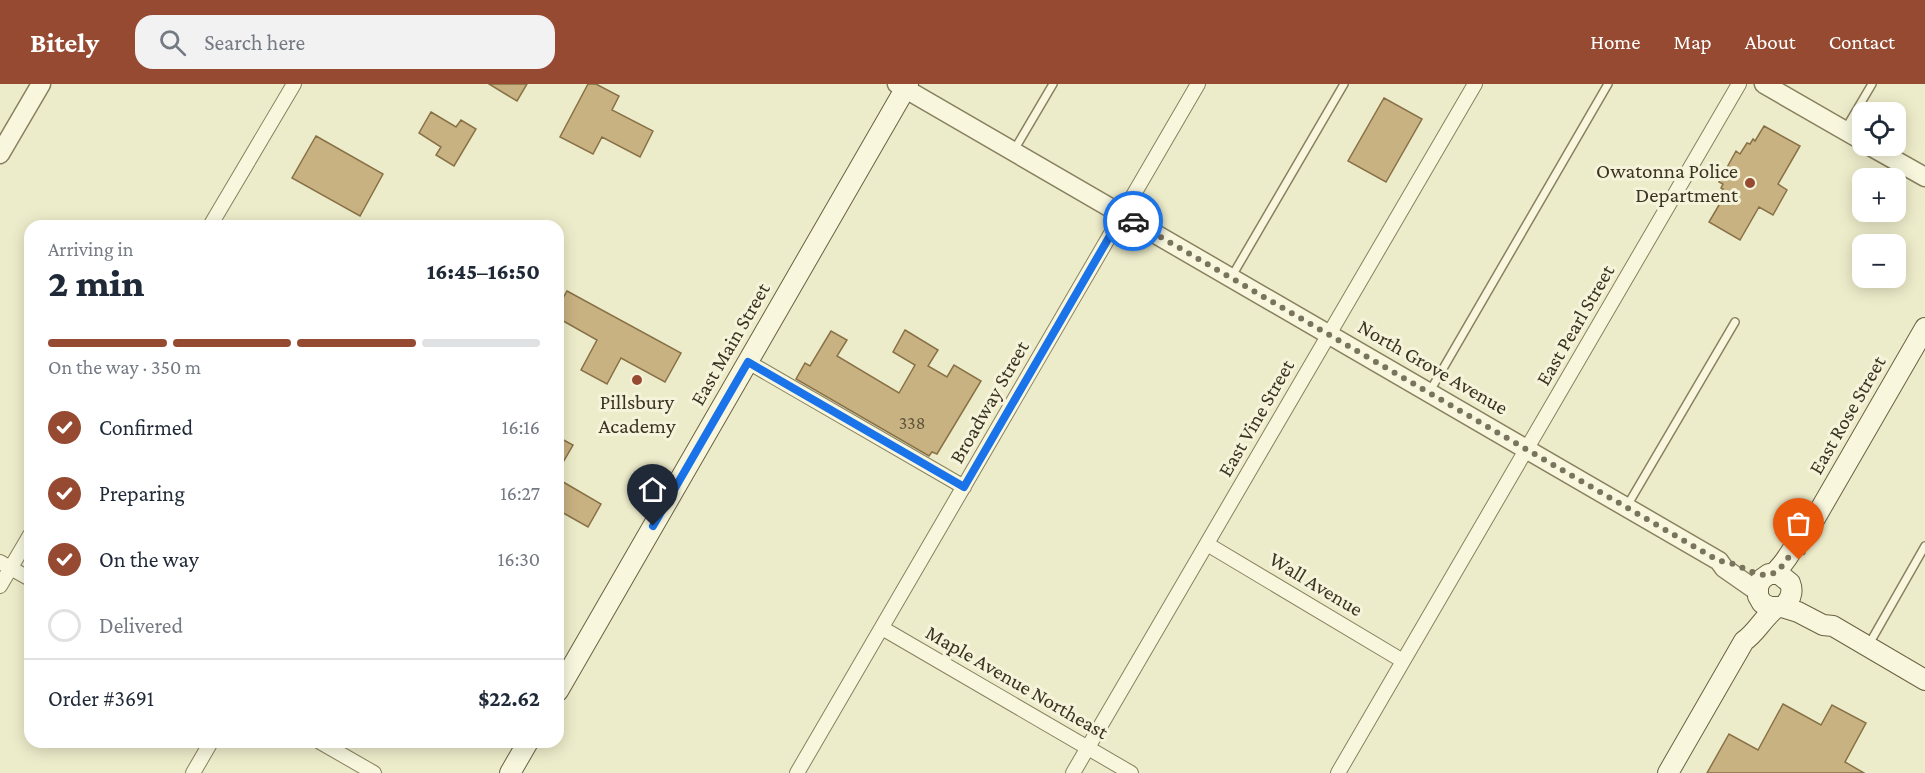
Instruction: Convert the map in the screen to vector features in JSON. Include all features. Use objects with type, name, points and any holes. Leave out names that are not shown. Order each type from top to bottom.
[{"type":"main road","name":"East Main Street","points":[[564,681],[904,86]]},
{"type":"main road","name":"East Rose Street","points":[[1668,773],[1744,641],[1750,637],[1767,615],[1774,591],[1810,537],[1810,527],[1925,328]]},
{"type":"main road","name":"North Grove Avenue","points":[[1774,591],[1798,612],[1823,625],[1833,626],[1925,680]]},
{"type":"main road","points":[[510,773],[525,748]]},
{"type":"street","points":[[0,153],[41,84]]},
{"type":"street","points":[[214,220],[294,84]]},
{"type":"street","name":"Broadway Street","points":[[797,773],[1198,84]]},
{"type":"street","name":"East Vine Street","points":[[1073,773],[1475,84]]},
{"type":"street","name":"East Pearl Street","points":[[1338,773],[1739,84]]},
{"type":"street","points":[[1764,84],[1852,135]]},
{"type":"street","name":"North Grove Avenue","points":[[904,86],[1013,152],[1719,561],[1728,561],[1774,591]]},
{"type":"street","points":[[1888,156],[1925,177]]},
{"type":"street","points":[[748,362],[964,487]]},
{"type":"street","points":[[0,586],[5,565],[24,542]]},
{"type":"street","name":"Wall Avenue","points":[[1207,544],[1403,661]]},
{"type":"street","points":[[5,565],[24,576]]},
{"type":"street","name":"Maple Avenue Northeast","points":[[882,628],[1131,773]]},
{"type":"street","points":[[193,773],[208,748]]},
{"type":"street","points":[[330,748],[374,773]]},
{"type":"lane","points":[[1013,152],[1053,84]]},
{"type":"lane","points":[[1231,278],[1344,84]]},
{"type":"lane","points":[[1429,393],[1608,84]]},
{"type":"lane","points":[[1845,131],[1872,84]]},
{"type":"lane","points":[[1626,507],[1735,322]]},
{"type":"lane","points":[[1868,646],[1925,546]]},
{"type":"building","points":[[489,84],[527,84],[517,101]]},
{"type":"building","points":[[588,84],[596,84],[619,96],[612,110],[653,131],[640,157],[602,137],[593,154],[560,137]]},
{"type":"building","points":[[1384,98],[1422,119],[1386,182],[1348,161]]},
{"type":"building","points":[[431,112],[456,127],[461,120],[476,129],[454,166],[436,155],[441,147],[419,133]]},
{"type":"building","name":"Owatonna Police Department","points":[[1764,126],[1800,146],[1778,184],[1787,190],[1773,215],[1759,207],[1740,240],[1709,222],[1722,200],[1718,198],[1723,184],[1719,182],[1736,151],[1740,154],[1747,143],[1750,144],[1753,139],[1755,141]]},
{"type":"building","points":[[316,136],[383,174],[360,216],[292,178]]},
{"type":"building","points":[[567,291],[681,353],[665,382],[621,358],[607,384],[581,370],[597,340],[564,321],[564,296]]},
{"type":"building","points":[[905,330],[938,350],[928,366],[947,377],[954,365],[981,381],[937,454],[932,452],[929,456],[796,379],[805,363],[810,366],[831,331],[847,340],[837,356],[899,393],[915,365],[893,352]]},
{"type":"building","points":[[564,440],[573,445],[564,461]]},
{"type":"building","points":[[564,482],[601,504],[588,527],[564,513]]},
{"type":"building","points":[[1783,704],[1821,725],[1832,705],[1866,723],[1845,762],[1864,773],[1707,773],[1729,734],[1758,750]]},
{"type":"way so far","points":[[1133,221],[1719,561],[1728,561],[1765,576],[1774,573],[1787,560],[1803,533],[1810,527],[1810,537],[1799,560]]},
{"type":"place","name":"Owatonna Police Department","points":[[1750,183]]},
{"type":"place","name":"Pillsbury Academy","points":[[637,380]]},
{"type":"route","points":[[653,526],[748,362],[964,487],[1122,215],[1133,221]]}]
